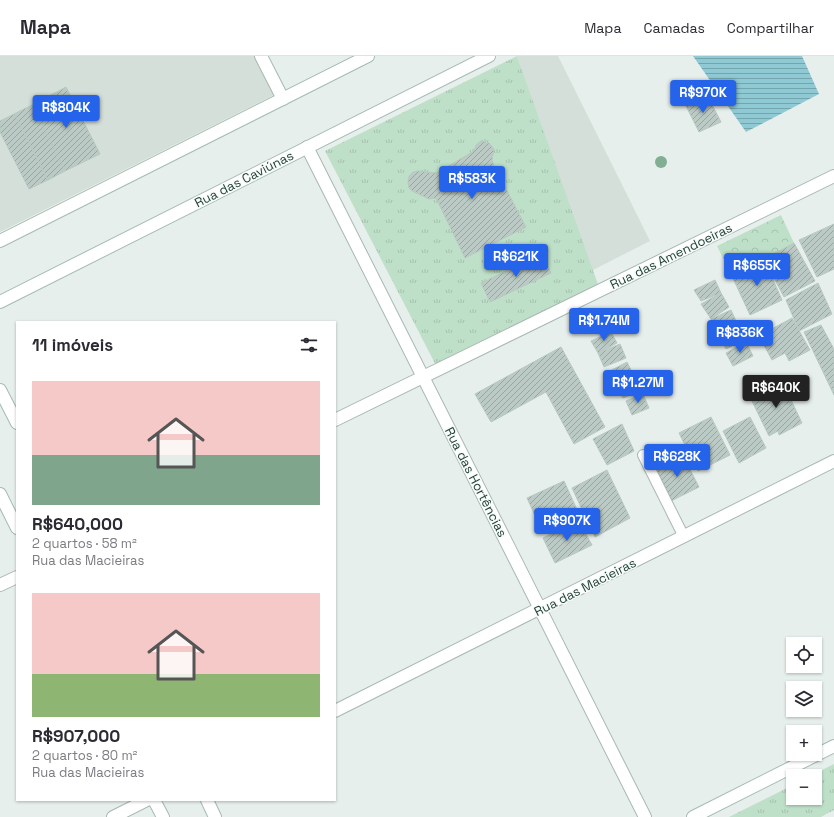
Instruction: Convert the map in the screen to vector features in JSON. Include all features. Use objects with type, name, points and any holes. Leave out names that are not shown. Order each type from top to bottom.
[{"type":"street","points":[[261,56],[283,99]]},
{"type":"street","points":[[0,241],[368,56]]},
{"type":"street","name":"Rua das Caviúnas","points":[[0,302],[489,56]]},
{"type":"street","name":"Rua das Hortências","points":[[307,147],[645,817]]},
{"type":"street","name":"Rua das Amendoeiras","points":[[336,420],[833,177]]},
{"type":"street","points":[[0,390],[16,421]]},
{"type":"street","name":"Rua das Macieiras","points":[[336,711],[834,461]]},
{"type":"street","points":[[0,494],[16,526]]},
{"type":"street","points":[[0,585],[16,577]]},
{"type":"street","points":[[693,817],[834,746]]},
{"type":"street","points":[[113,817],[145,801]]},
{"type":"street","points":[[155,801],[163,817]]},
{"type":"street","points":[[207,801],[215,817]]},
{"type":"lane","points":[[643,455],[684,537]]},
{"type":"shaded area","points":[[0,56],[260,56],[278,93],[0,232]]},
{"type":"shaded area","points":[[517,56],[558,56],[650,241],[591,271]]},
{"type":"green space","points":[[517,56],[600,290],[440,373],[325,151]]},
{"type":"green space","points":[[781,215],[794,243],[731,274],[717,246]]},
{"type":"green space","points":[[834,764],[834,810],[821,817],[729,817],[786,788],[786,805],[822,805],[822,770]]},
{"type":"water","points":[[693,56],[802,56],[819,94],[746,132]]},
{"type":"building","points":[[66,87],[100,154],[65,171],[32,105]]},
{"type":"building","points":[[707,95],[721,122],[699,132],[686,106]]},
{"type":"building","points":[[32,105],[65,171],[48,180],[14,114]]},
{"type":"building","points":[[14,114],[48,180],[29,189],[0,132],[0,121]]},
{"type":"building","points":[[481,141],[489,143],[494,149],[492,160],[494,166],[526,227],[465,258],[436,198],[429,199],[412,191],[409,188],[408,182],[409,176],[413,172],[418,171],[436,173],[474,151],[476,145]]},
{"type":"building","points":[[834,224],[834,269],[817,277],[799,240]]},
{"type":"building","points":[[794,243],[815,281],[784,297],[764,259]]},
{"type":"building","points":[[542,254],[551,273],[490,302],[481,283]]},
{"type":"building","points":[[764,259],[782,300],[750,315],[731,274]]},
{"type":"building","points":[[715,280],[721,293],[701,301],[694,290]]},
{"type":"building","points":[[818,283],[832,314],[799,331],[786,300]]},
{"type":"building","points":[[721,293],[729,307],[711,319],[701,304]]},
{"type":"building","points":[[731,310],[737,323],[717,332],[711,319]]},
{"type":"building","points":[[792,318],[810,350],[789,361],[785,353],[772,360],[759,336]]},
{"type":"building","points":[[739,325],[747,338],[726,349],[719,336]]},
{"type":"building","points":[[821,325],[834,349],[834,395],[804,332]]},
{"type":"building","points":[[611,332],[617,343],[598,353],[591,341]]},
{"type":"building","points":[[746,342],[753,356],[733,366],[726,353]]},
{"type":"building","points":[[620,344],[626,358],[604,367],[598,353]]},
{"type":"building","points":[[561,347],[605,427],[574,444],[546,392],[491,422],[475,394]]},
{"type":"building","points":[[627,362],[633,374],[615,384],[608,372]]},
{"type":"building","points":[[635,378],[642,390],[623,398],[616,387]]},
{"type":"building","points":[[782,381],[802,423],[779,435],[778,431],[769,436],[750,397]]},
{"type":"building","points":[[643,394],[649,408],[632,415],[626,401]]},
{"type":"building","points":[[711,417],[730,455],[698,471],[679,433]]},
{"type":"building","points":[[750,417],[766,448],[739,463],[723,431]]},
{"type":"building","points":[[622,424],[634,451],[607,465],[593,439]]},
{"type":"building","points":[[682,454],[699,487],[671,501],[655,469]]},
{"type":"building","points":[[607,470],[630,518],[595,537],[572,488]]},
{"type":"building","points":[[564,481],[579,514],[542,531],[527,498]]},
{"type":"building","points":[[578,520],[592,545],[555,563],[543,538]]}]
